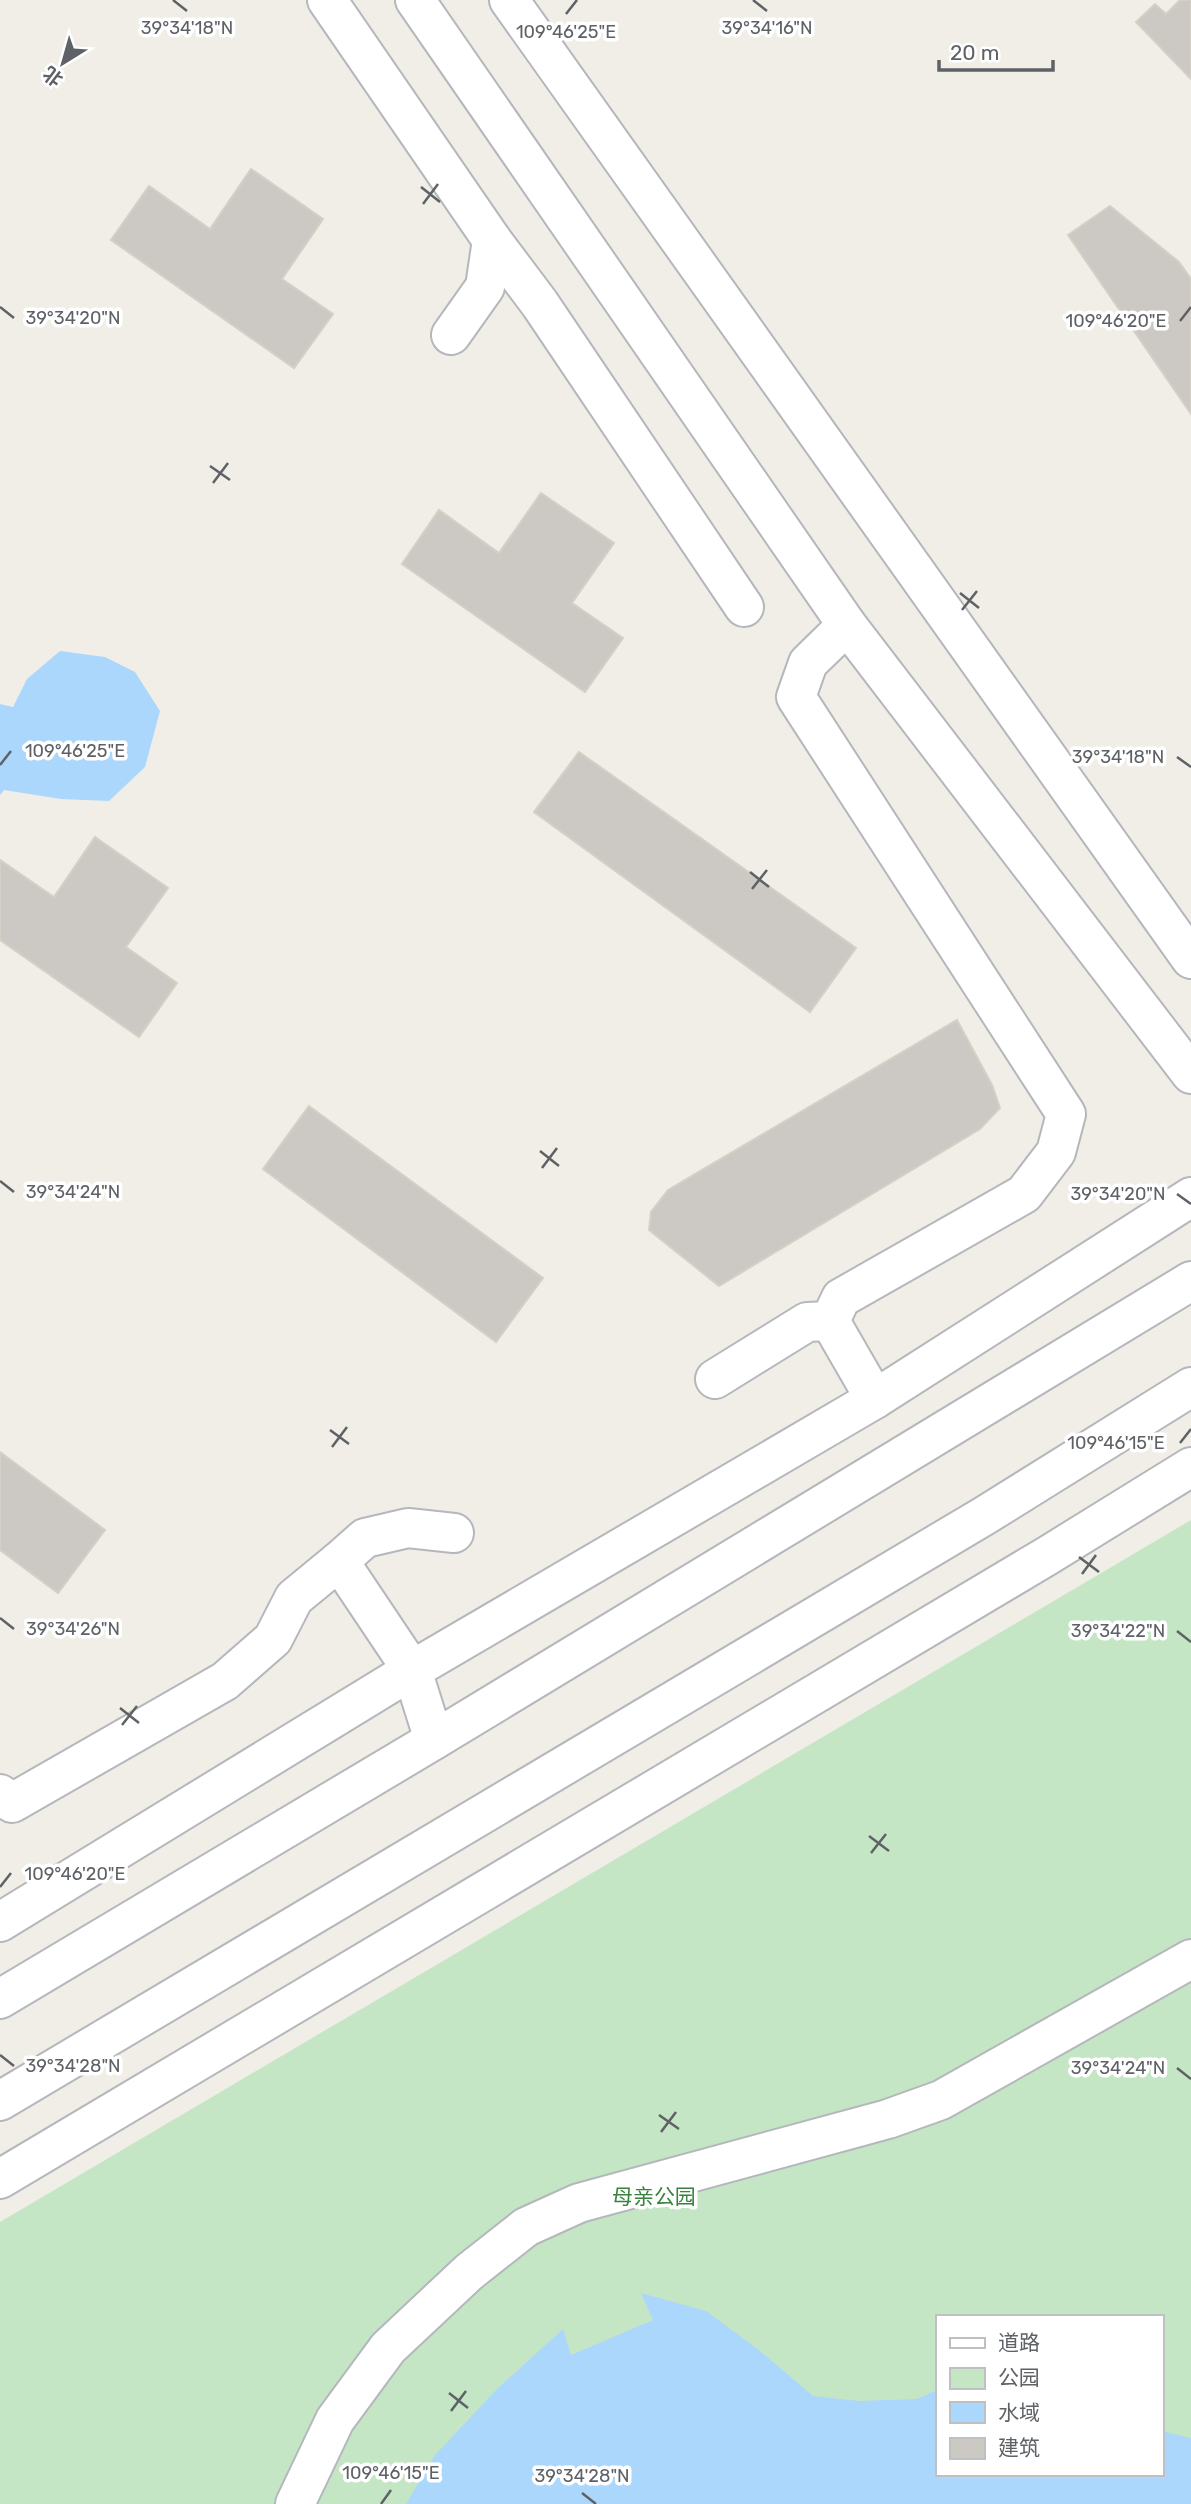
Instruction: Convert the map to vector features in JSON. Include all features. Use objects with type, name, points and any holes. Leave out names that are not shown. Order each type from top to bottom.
[{"type":"street","points":[[327,0],[492,240],[540,304],[744,607]]},
{"type":"street","points":[[415,0],[847,625],[1191,1074]]},
{"type":"street","points":[[509,0],[1191,959]]},
{"type":"street","points":[[450,335],[485,287],[492,240]]},
{"type":"street","points":[[830,1321],[841,1298],[1024,1194],[1056,1152],[1066,1114],[796,697],[808,663],[847,625]]},
{"type":"street","points":[[0,1922],[412,1670],[874,1399],[1191,1197]]},
{"type":"street","points":[[0,1999],[434,1740],[1191,1281]]},
{"type":"street","points":[[715,1379],[807,1322],[830,1321]]},
{"type":"street","points":[[830,1321],[874,1399]]},
{"type":"street","points":[[0,2101],[960,1530],[1191,1387]]},
{"type":"street","points":[[0,2179],[845,1677],[1191,1467]]},
{"type":"street","points":[[4,1802],[225,1681],[274,1639],[294,1598],[365,1538],[408,1528],[454,1533]]},
{"type":"street","points":[[339,1561],[412,1670],[434,1740]]},
{"type":"street","points":[[295,2504],[335,2420],[388,2348],[469,2272],[526,2227],[579,2203],[888,2119],[941,2100],[1191,1959]]},
{"type":"green space","name":"母亲公园","points":[[1191,1520],[1191,2504],[0,2504],[0,2222]]},
{"type":"water","points":[[60,651],[105,657],[135,672],[160,711],[145,767],[109,801],[61,799],[4,790],[0,795],[0,704],[13,707],[27,679]]},
{"type":"water","points":[[641,2293],[706,2311],[759,2350],[813,2396],[859,2401],[917,2399],[936,2390],[936,2476],[1163,2476],[1163,2431],[1191,2438],[1191,2504],[406,2504],[435,2455],[498,2388],[563,2329],[571,2355],[653,2320]]},
{"type":"building","points":[[1180,0],[1191,0],[1191,79],[1136,22],[1155,4],[1166,14]]},
{"type":"building","points":[[251,169],[323,219],[282,279],[333,314],[294,368],[111,240],[149,186],[210,229]]},
{"type":"building","points":[[1110,206],[1179,262],[1191,279],[1191,414],[1068,235]]},
{"type":"building","points":[[541,493],[614,543],[572,603],[623,638],[585,692],[402,564],[439,510],[499,553]]},
{"type":"building","points":[[579,752],[856,948],[810,1012],[534,812]]},
{"type":"building","points":[[95,837],[168,888],[126,947],[177,983],[139,1037],[0,940],[0,860],[54,897]]},
{"type":"building","points":[[957,1020],[992,1085],[1000,1108],[980,1129],[719,1286],[649,1230],[651,1212],[668,1190]]},
{"type":"building","points":[[309,1106],[543,1278],[496,1342],[263,1169]]},
{"type":"building","points":[[0,1452],[105,1530],[58,1593],[0,1550]]}]
